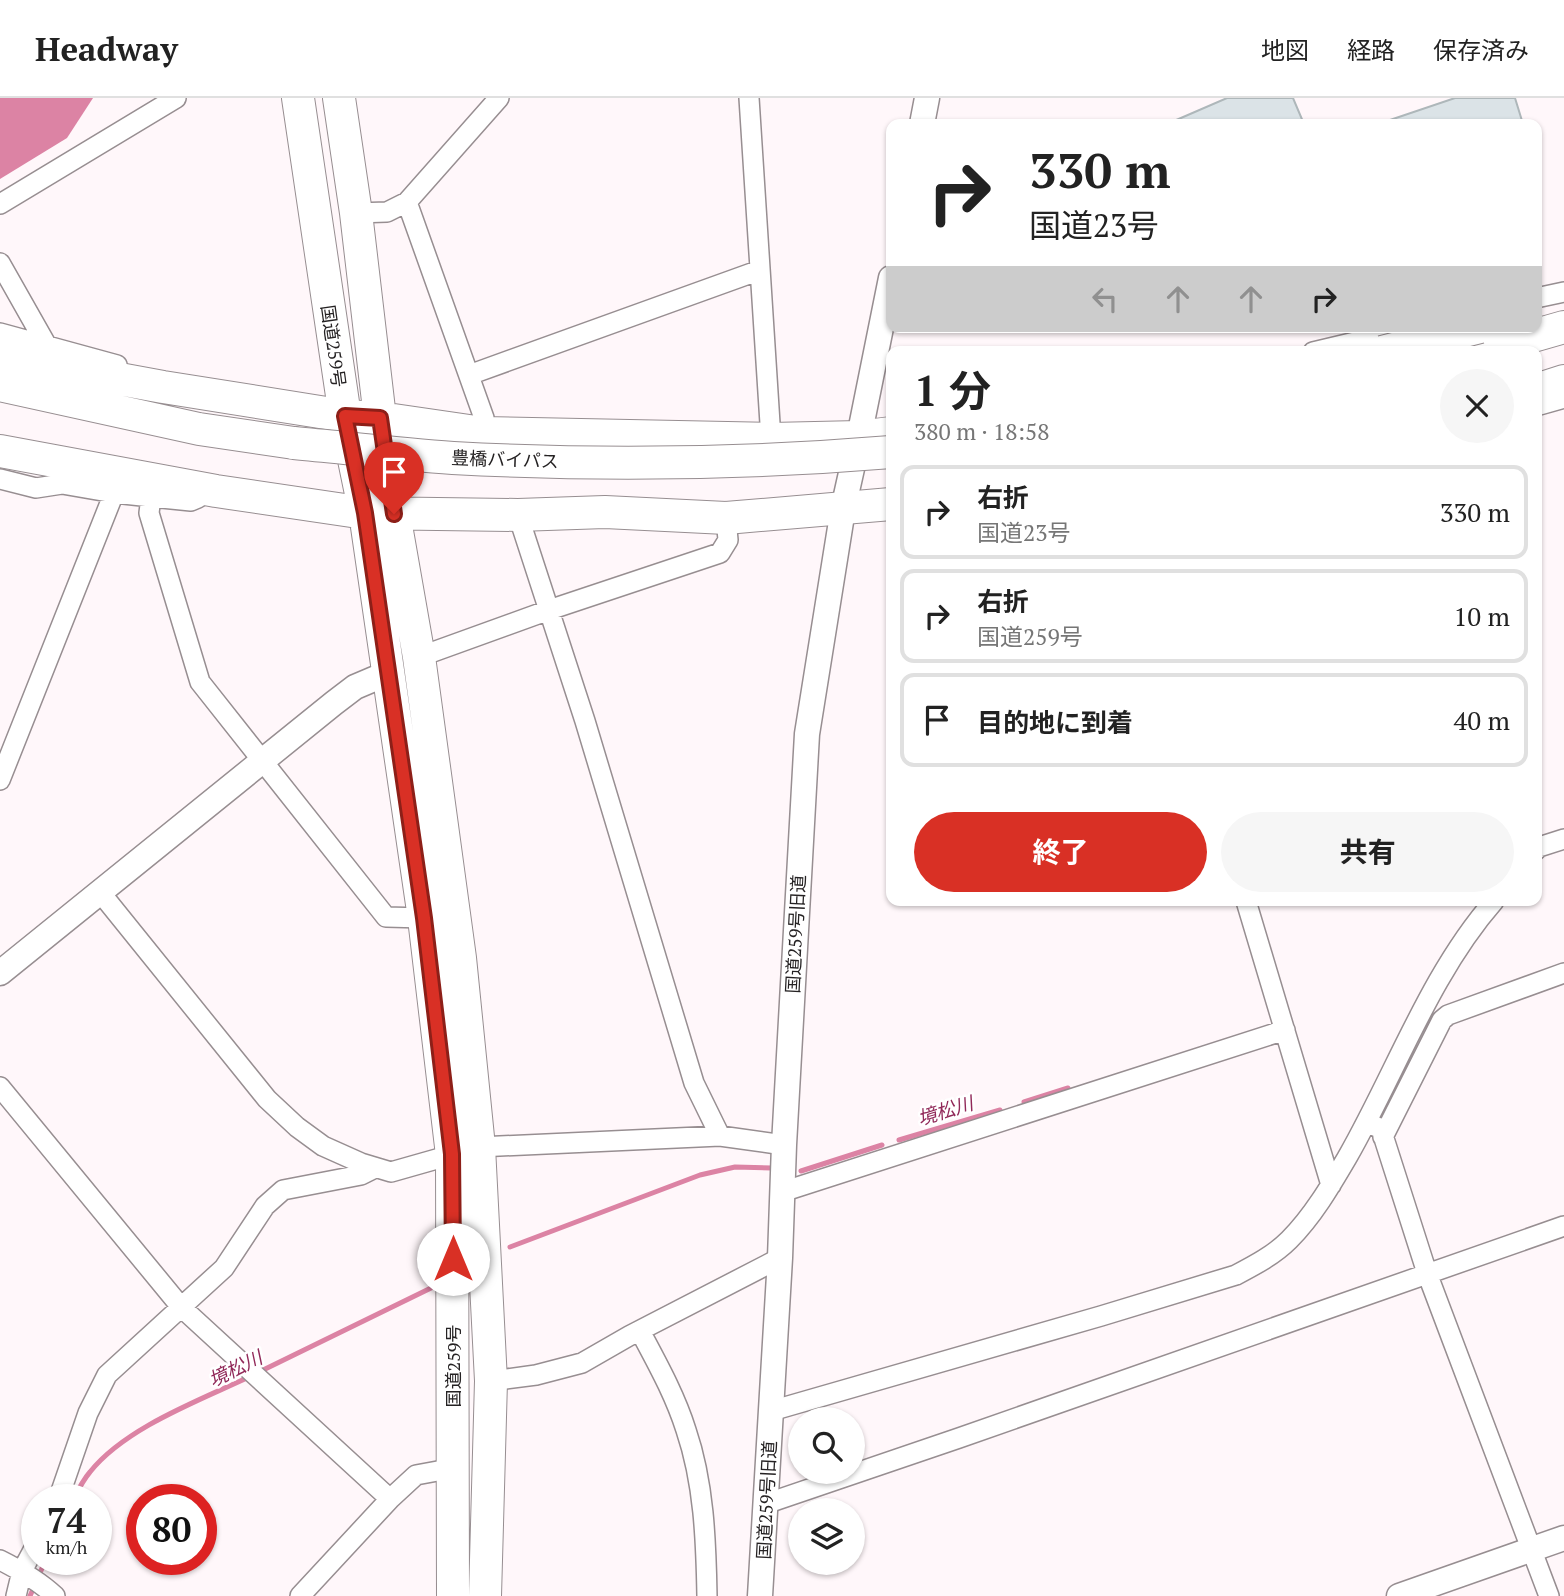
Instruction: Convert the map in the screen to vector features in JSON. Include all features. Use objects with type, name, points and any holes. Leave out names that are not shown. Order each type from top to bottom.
[{"type":"highway","name":"国道259号","points":[[298,98],[345,416],[379,514],[419,657],[460,958],[465,1151],[454,1468],[453,1596]]},
{"type":"highway","name":"国道259号","points":[[338,98],[356,214],[380,418],[379,514],[388,673],[424,918],[465,1151],[491,1381],[485,1596]]},
{"type":"highway","points":[[1542,312],[1564,307]]},
{"type":"highway","points":[[1499,346],[1564,327]]},
{"type":"highway","points":[[1399,337],[1431,333]]},
{"type":"highway","points":[[0,357],[345,416],[380,418],[483,433],[771,439],[859,437],[886,434]]},
{"type":"highway","points":[[1542,388],[1564,381]]},
{"type":"highway","name":"豊橋バイパス","points":[[0,385],[199,429],[293,443],[453,458],[624,464],[809,459],[886,452]]},
{"type":"highway","points":[[0,451],[215,491],[379,514],[517,515],[605,512],[726,518],[886,505]]},
{"type":"street","points":[[0,204],[176,98]]},
{"type":"street","points":[[356,214],[387,212],[407,202],[499,98]]},
{"type":"street","points":[[749,98],[771,439]]},
{"type":"street","points":[[923,119],[927,98]]},
{"type":"street","points":[[407,202],[484,418],[483,433]]},
{"type":"street","points":[[0,263],[47,346]]},
{"type":"street","points":[[469,375],[760,270]]},
{"type":"street","points":[[1542,297],[1564,292]]},
{"type":"street","name":"国道259号旧道","points":[[760,1596],[807,734],[843,509],[886,303]]},
{"type":"street","points":[[0,333],[116,364],[163,387]]},
{"type":"street","points":[[1347,346],[1399,337]]},
{"type":"street","points":[[1542,404],[1564,398]]},
{"type":"street","points":[[0,479],[36,488],[62,484],[114,493],[191,500],[215,491]]},
{"type":"street","points":[[0,780],[114,493]]},
{"type":"street","points":[[151,497],[149,513],[200,682],[386,917],[424,918]]},
{"type":"street","points":[[517,515],[585,721],[694,1083],[720,1136]]},
{"type":"street","points":[[419,657],[720,553],[728,540],[726,518]]},
{"type":"street","points":[[0,973],[355,687],[388,673]]},
{"type":"street","points":[[1542,844],[1564,839]]},
{"type":"street","points":[[100,892],[267,1099],[297,1127],[323,1146],[375,1168],[391,1171],[465,1151],[720,1136],[783,1145]]},
{"type":"street","points":[[1248,906],[1331,1185]]},
{"type":"street","points":[[771,1411],[1101,1316],[1236,1275],[1256,1265],[1290,1239],[1331,1185],[1367,1122],[1445,968],[1490,906]]},
{"type":"street","points":[[1383,1137],[1448,1015],[1564,973]]},
{"type":"street","points":[[782,1192],[1285,1030]]},
{"type":"street","points":[[0,1087],[181,1307],[390,1499]]},
{"type":"street","points":[[1367,1122],[1381,1129],[1427,1273],[1549,1596]]},
{"type":"street","points":[[64,1484],[88,1413],[107,1375],[224,1268],[265,1206],[284,1190],[361,1175],[375,1168]]},
{"type":"street","points":[[765,1504],[1564,1226]]},
{"type":"street","points":[[491,1381],[536,1375],[582,1363],[780,1258]]},
{"type":"street","points":[[640,1331],[686,1429],[694,1458],[701,1491],[708,1596]]},
{"type":"street","points":[[300,1596],[415,1475],[454,1468]]},
{"type":"street","points":[[1399,1596],[1564,1538]]},
{"type":"street","points":[[0,1560],[39,1585]]},
{"type":"street","points":[[16,1596],[39,1585]]},
{"type":"shaded area","points":[[0,98],[93,98],[67,138],[0,179]]},
{"type":"building","points":[[1227,98],[1293,98],[1302,119],[1179,119]]},
{"type":"building","points":[[1455,98],[1515,98],[1521,119],[1393,119]]},
{"type":"waterway","name":"境松川","points":[[1024,1102],[1068,1088]]},
{"type":"waterway","name":"境松川","points":[[899,1140],[1000,1110]]},
{"type":"waterway","name":"境松川","points":[[801,1171],[882,1145]]},
{"type":"waterway","name":"境松川","points":[[510,1247],[700,1175],[735,1167],[772,1168]]},
{"type":"waterway","name":"境松川","points":[[257,1373],[431,1288]]},
{"type":"waterway","name":"境松川","points":[[82,1484],[105,1456],[142,1429],[249,1377]]},
{"type":"waterway","name":"境松川","points":[[30,1596],[39,1575]]},
{"type":"route","points":[[394,514],[380,418],[345,416],[365,513],[424,918],[452,1154],[453,1259]]}]
